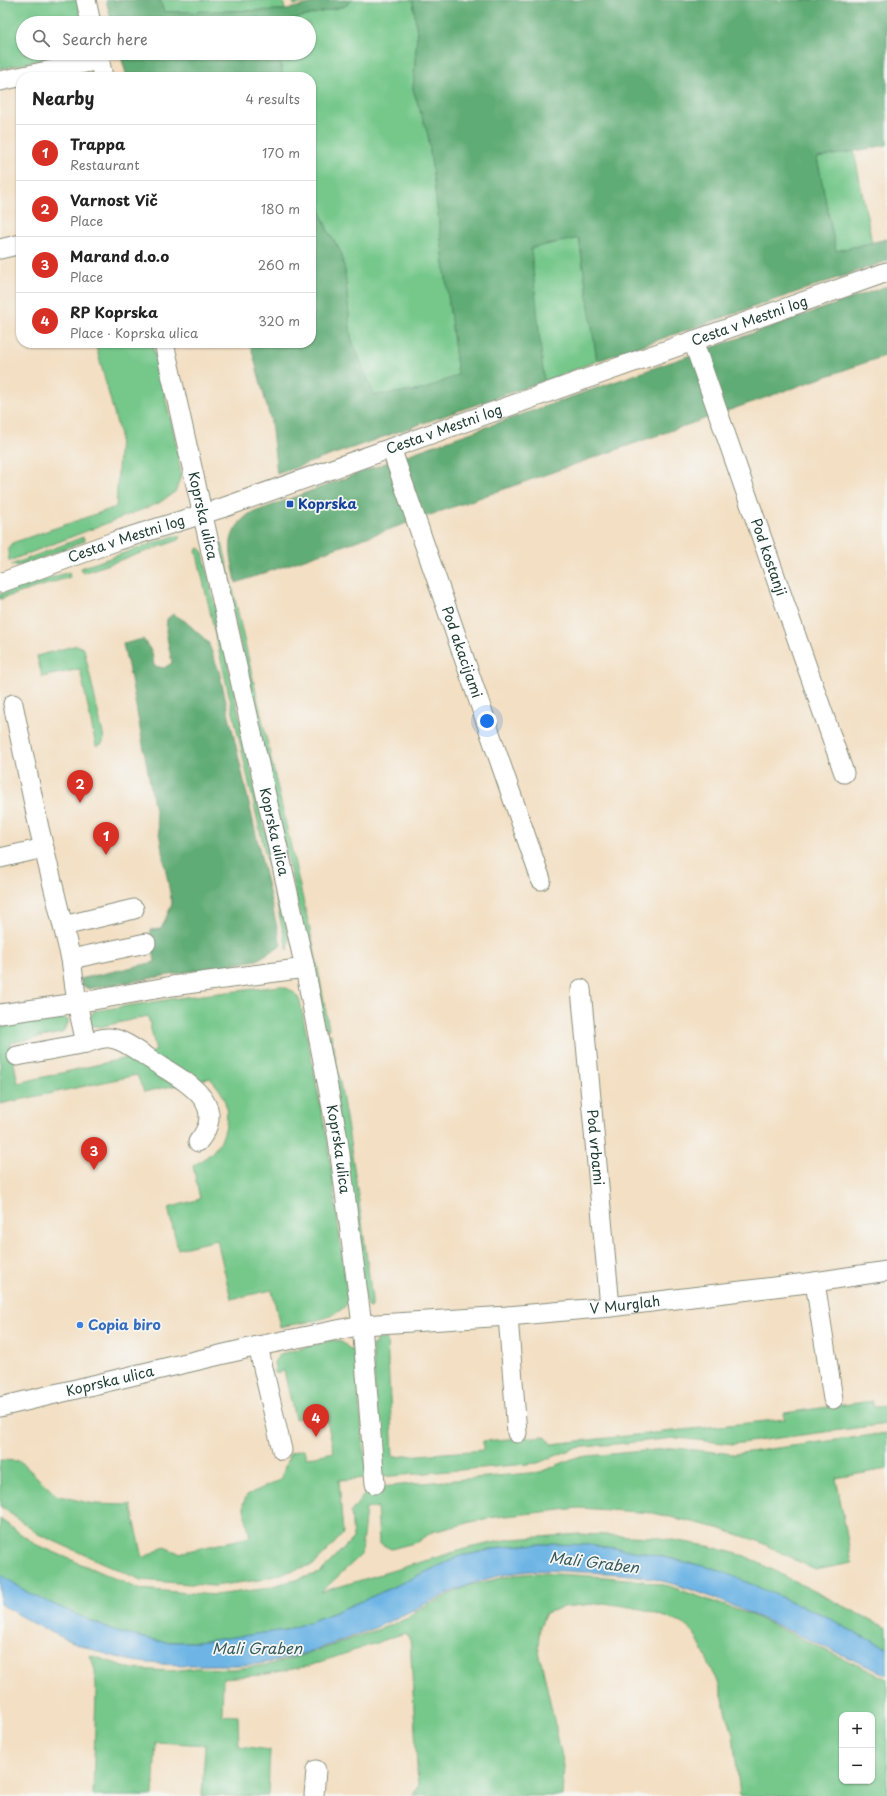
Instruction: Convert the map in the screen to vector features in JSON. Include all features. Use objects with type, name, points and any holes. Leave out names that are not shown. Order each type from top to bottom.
[{"type":"street","points":[[86,0],[89,16]]},
{"type":"street","points":[[50,72],[100,63]]},
{"type":"street","points":[[0,81],[16,78]]},
{"type":"street","points":[[0,249],[16,245]]},
{"type":"street","name":"Cesta v Mestni log","points":[[0,584],[116,541],[391,448],[887,272]]},
{"type":"street","name":"Pod kostanji","points":[[693,341],[844,773]]},
{"type":"street","name":"Koprska ulica","points":[[165,348],[305,968],[338,1139],[362,1325],[375,1484]]},
{"type":"street","name":"Pod akacijami","points":[[391,448],[541,880]]},
{"type":"street","points":[[13,704],[44,848],[71,959],[77,1003],[86,1043]]},
{"type":"street","points":[[0,858],[44,848]]},
{"type":"street","points":[[63,926],[134,909]]},
{"type":"street","points":[[71,959],[146,943]]},
{"type":"street","points":[[0,1014],[77,1003],[172,986],[305,968]]},
{"type":"street","name":"Pod vrbami","points":[[581,988],[610,1307]]},
{"type":"street","points":[[17,1056],[110,1038],[129,1045],[194,1088],[205,1100],[209,1116],[204,1134],[198,1142]]},
{"type":"street","name":"V Murglah","points":[[362,1325],[508,1316],[610,1307],[815,1282],[887,1271]]},
{"type":"street","points":[[815,1282],[833,1399]]},
{"type":"street","points":[[508,1316],[517,1433]]},
{"type":"street","name":"Koprska ulica","points":[[0,1407],[258,1346],[362,1325]]},
{"type":"street","points":[[258,1346],[282,1450]]},
{"type":"street","points":[[314,1796],[316,1770]]},
{"type":"green space","points":[[0,0],[77,0],[81,16],[16,16],[16,60],[41,60],[0,69]]},
{"type":"green space","points":[[106,0],[160,0],[164,12],[285,10],[325,0],[352,0],[345,6],[306,16],[110,16]]},
{"type":"green space","points":[[160,0],[283,0],[285,10],[164,12]]},
{"type":"green space","points":[[293,0],[316,0],[294,5]]},
{"type":"green space","points":[[352,0],[413,0],[417,34],[413,89],[428,135],[458,375],[423,390],[374,395],[351,338],[345,271],[341,252],[328,231],[316,201],[316,72],[281,72],[280,60],[316,60],[316,16],[306,16],[345,6]]},
{"type":"green space","points":[[413,0],[887,0],[887,145],[817,158],[836,251],[887,239],[887,261],[597,361],[579,238],[531,248],[544,381],[277,474],[271,422],[251,348],[316,348],[316,201],[328,231],[341,252],[345,271],[351,338],[374,395],[423,390],[458,375],[428,135],[413,89],[417,34]]},
{"type":"green space","points":[[122,60],[280,60],[282,72],[126,72]]},
{"type":"green space","points":[[854,151],[872,243],[836,251],[817,158]]},
{"type":"green space","points":[[579,238],[597,361],[544,381],[530,248]]},
{"type":"green space","points":[[887,286],[887,355],[236,583],[230,546],[235,530],[240,522],[249,514],[418,451]]},
{"type":"green space","points":[[96,348],[153,348],[175,438],[181,474],[176,491],[159,503],[9,561],[8,551],[12,543],[116,507],[120,435]]},
{"type":"green space","points":[[174,536],[180,536],[179,540],[83,573],[81,568]]},
{"type":"green space","points":[[83,537],[85,541],[21,566],[11,565]]},
{"type":"green space","points":[[222,542],[314,948],[329,1029],[325,1029],[219,548],[220,543]]},
{"type":"green space","points":[[200,548],[203,553],[289,939],[288,950],[196,550]]},
{"type":"green space","points":[[69,572],[70,577],[0,599],[0,594]]},
{"type":"green space","points":[[173,614],[185,621],[208,642],[219,671],[281,945],[257,960],[88,989],[81,984],[80,979],[155,962],[150,930],[161,929],[172,904],[131,679],[123,644],[143,639],[152,652],[154,666],[164,668],[172,663],[166,632],[167,619]]},
{"type":"green space","points":[[77,645],[84,649],[104,739],[102,744],[96,746],[80,669],[42,677],[37,656]]},
{"type":"green space","points":[[280,986],[292,991],[300,1001],[328,1143],[348,1303],[342,1309],[326,1318],[280,1327],[272,1290],[231,1299],[217,1240],[178,1249],[168,1208],[200,1199],[193,1166],[215,1149],[224,1134],[227,1112],[226,1105],[220,1090],[210,1078],[144,1092],[137,1075],[0,1104],[0,1027],[62,1017],[68,1020],[68,1024],[62,1033],[10,1043],[18,1083],[156,1051],[148,1016],[100,1027],[91,1025],[90,1016],[94,1011],[185,997]]},
{"type":"green space","points":[[331,1034],[349,1133],[363,1232],[372,1299],[372,1307],[369,1308],[366,1300],[326,1035]]},
{"type":"green space","points":[[377,1339],[387,1339],[393,1457],[483,1450],[483,1441],[545,1436],[551,1444],[785,1419],[784,1413],[872,1401],[874,1407],[887,1406],[887,1424],[733,1444],[676,1438],[575,1448],[538,1463],[381,1477],[372,1345],[374,1345]]},
{"type":"green space","points":[[333,1340],[342,1342],[351,1350],[354,1349],[367,1478],[339,1480],[343,1534],[315,1564],[260,1580],[214,1586],[141,1580],[38,1534],[0,1506],[0,1460],[20,1461],[56,1495],[93,1504],[131,1505],[143,1558],[164,1547],[179,1553],[250,1537],[243,1504],[247,1495],[280,1480],[290,1453],[304,1449],[306,1458],[334,1452],[325,1412],[295,1419],[284,1371],[275,1373],[274,1362],[280,1354]]},
{"type":"green space","points":[[887,1433],[887,1469],[836,1478],[852,1563],[815,1570],[758,1541],[714,1527],[653,1513],[579,1508],[488,1518],[432,1532],[418,1542],[391,1549],[379,1543],[377,1507],[366,1509],[361,1555],[321,1592],[468,1548],[511,1539],[580,1534],[655,1537],[708,1546],[745,1556],[887,1628],[887,1647],[857,1634],[827,1617],[716,1569],[641,1552],[591,1545],[542,1544],[510,1546],[461,1556],[371,1597],[328,1615],[286,1630],[197,1642],[163,1642],[116,1632],[30,1594],[0,1574],[0,1519],[35,1544],[139,1589],[215,1595],[262,1589],[320,1573],[353,1538],[351,1512],[367,1491],[380,1487],[540,1472],[577,1457],[676,1448],[734,1454]]},
{"type":"green space","points":[[538,1573],[607,1577],[669,1586],[751,1615],[887,1679],[887,1796],[740,1796],[733,1735],[718,1682],[694,1633],[682,1623],[642,1609],[604,1603],[563,1607],[546,1613],[540,1626],[538,1646],[564,1766],[562,1796],[413,1796],[418,1786],[410,1637],[405,1633],[309,1666],[261,1675],[223,1678],[222,1715],[238,1716],[239,1746],[270,1750],[268,1796],[202,1796],[205,1745],[156,1742],[153,1796],[93,1796],[96,1689],[95,1670],[90,1655],[133,1669],[171,1671],[196,1668],[233,1669],[268,1665],[314,1652],[388,1626],[408,1618],[415,1611],[467,1586],[514,1575]]},
{"type":"water","name":"Mali Graben","points":[[542,1544],[591,1545],[641,1552],[716,1569],[827,1617],[857,1634],[887,1647],[887,1675],[708,1596],[656,1579],[614,1573],[544,1570],[501,1575],[463,1587],[391,1621],[309,1652],[283,1659],[247,1665],[149,1663],[112,1656],[46,1630],[0,1604],[0,1574],[30,1594],[116,1632],[163,1642],[197,1642],[286,1630],[328,1615],[371,1597],[461,1556],[510,1546]]},
{"type":"place","name":"Koprska","points":[[290,504]]},
{"type":"place","name":"Varnost Vič","points":[[80,803]]},
{"type":"place","name":"Trappa","points":[[106,855]]},
{"type":"place","name":"Marand d.o.o","points":[[94,1170]]},
{"type":"place","name":"Copia biro","points":[[80,1325]]},
{"type":"place","name":"RP Koprska","points":[[316,1437]]}]
